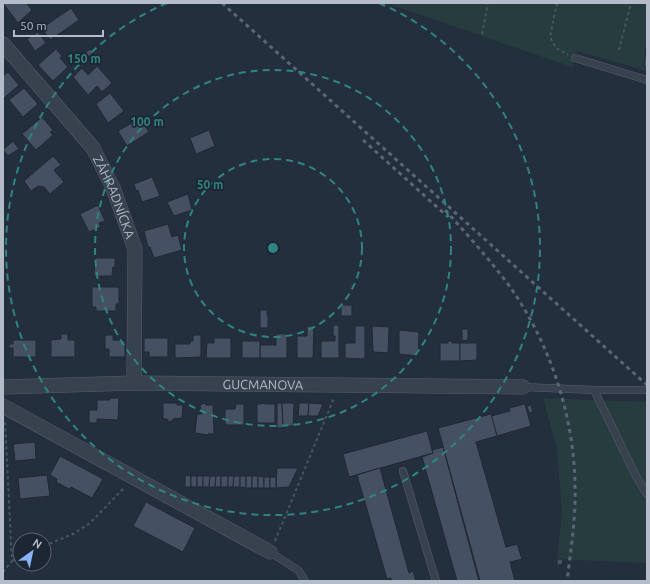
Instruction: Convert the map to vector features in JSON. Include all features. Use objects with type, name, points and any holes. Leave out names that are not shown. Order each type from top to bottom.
[{"type":"street","name":"ZÁHRADNÍCKA","points":[[3,44],[93,148],[113,188],[135,249],[134,383]]},
{"type":"street","name":"GUCMANOVA","points":[[3,387],[134,383],[523,387]]},
{"type":"street","points":[[4,406],[270,552]]},
{"type":"lane","points":[[575,58],[647,80]]},
{"type":"lane","points":[[523,387],[594,390],[647,390]]},
{"type":"lane","points":[[594,390],[636,476],[647,494]]},
{"type":"lane","points":[[403,470],[436,581]]},
{"type":"lane","points":[[270,552],[299,571],[305,581]]},
{"type":"path","points":[[482,34],[488,3]]},
{"type":"path","points":[[557,3],[550,37],[556,48],[575,58]]},
{"type":"path","points":[[620,50],[631,3]]},
{"type":"path","points":[[270,552],[339,385]]},
{"type":"path","points":[[3,572],[12,561],[4,406]]},
{"type":"path","points":[[52,543],[73,534],[90,523],[117,494],[135,478]]},
{"type":"green space","points":[[386,3],[647,3],[647,71],[577,51],[572,67]]},
{"type":"green space","points":[[543,398],[645,402],[647,404],[647,563],[557,559],[562,512],[557,448]]},
{"type":"building","points":[[3,3],[26,3],[32,10],[18,23]]},
{"type":"building","points":[[71,8],[79,20],[50,40],[42,28]]},
{"type":"building","points":[[38,32],[46,43],[35,51],[27,39]]},
{"type":"building","points":[[647,39],[647,67],[644,67]]},
{"type":"building","points":[[56,49],[62,56],[60,58],[68,67],[53,81],[38,65]]},
{"type":"building","points":[[90,49],[93,53],[81,63],[78,59]]},
{"type":"building","points":[[97,66],[112,83],[102,92],[97,86],[88,95],[73,77],[82,68],[88,75]]},
{"type":"building","points":[[8,72],[19,85],[3,99],[3,76]]},
{"type":"building","points":[[24,88],[38,104],[23,117],[9,100]]},
{"type":"building","points":[[110,93],[124,111],[108,123],[96,104]]},
{"type":"building","points":[[42,117],[53,130],[50,132],[53,135],[36,150],[22,134]]},
{"type":"building","points":[[140,118],[149,132],[127,146],[118,131]]},
{"type":"building","points":[[209,130],[215,146],[196,154],[190,138]]},
{"type":"building","points":[[13,141],[19,149],[8,156],[3,150]]},
{"type":"building","points":[[53,156],[61,165],[54,170],[64,182],[50,194],[44,187],[38,186],[31,191],[24,181]]},
{"type":"building","points":[[152,177],[160,196],[142,202],[138,190],[136,191],[134,184]]},
{"type":"building","points":[[188,194],[192,210],[174,216],[167,202]]},
{"type":"building","points":[[98,205],[105,221],[99,223],[101,227],[89,232],[80,214]]},
{"type":"building","points":[[168,224],[172,237],[178,235],[182,250],[154,258],[150,247],[148,247],[144,231]]},
{"type":"building","points":[[95,258],[115,258],[115,267],[113,267],[112,276],[94,276]]},
{"type":"building","points":[[92,287],[119,287],[119,304],[116,304],[116,311],[96,311],[96,307],[92,307]]},
{"type":"building","points":[[341,305],[352,305],[352,316],[341,316]]},
{"type":"building","points":[[260,310],[267,310],[268,328],[260,328]]},
{"type":"building","points":[[333,325],[339,325],[339,358],[321,358],[321,341],[335,341],[335,336],[333,336]]},
{"type":"building","points":[[307,326],[314,326],[313,358],[297,358],[297,336],[307,336]]},
{"type":"building","points":[[355,326],[365,326],[365,359],[345,358],[345,343],[355,343]]},
{"type":"building","points":[[372,326],[389,327],[388,353],[373,352]]},
{"type":"building","points":[[462,329],[468,329],[468,340],[462,341]]},
{"type":"building","points":[[399,330],[419,332],[418,356],[399,354]]},
{"type":"building","points":[[61,334],[68,334],[68,340],[75,340],[75,357],[51,357],[51,340],[61,339]]},
{"type":"building","points":[[276,334],[287,334],[287,358],[260,358],[260,345],[276,345]]},
{"type":"building","points":[[105,335],[113,335],[113,340],[125,341],[125,357],[109,357],[109,349],[105,349]]},
{"type":"building","points":[[193,335],[201,335],[201,357],[175,358],[175,344],[190,344],[190,341],[193,341]]},
{"type":"building","points":[[144,338],[168,338],[168,357],[149,357],[149,352],[144,352]]},
{"type":"building","points":[[214,338],[231,338],[231,358],[206,358],[207,343],[214,343]]},
{"type":"building","points":[[13,340],[36,340],[36,357],[13,357],[13,348],[9,348],[9,344],[13,344]]},
{"type":"building","points":[[242,341],[260,341],[260,358],[242,358]]},
{"type":"building","points":[[448,341],[452,341],[452,343],[460,343],[460,361],[440,361],[440,343],[448,343]]},
{"type":"building","points":[[460,343],[477,343],[477,360],[460,361]]},
{"type":"building","points":[[110,398],[119,398],[118,420],[97,419],[97,423],[89,423],[89,410],[97,410],[97,400],[110,400]]},
{"type":"building","points":[[163,403],[177,403],[177,405],[183,405],[182,418],[173,419],[171,422],[167,419],[163,419]]},
{"type":"building","points":[[205,403],[206,405],[213,405],[214,434],[208,435],[195,433],[197,414],[202,414],[200,405]]},
{"type":"building","points":[[277,403],[282,403],[283,428],[277,428]]},
{"type":"building","points":[[282,403],[294,403],[293,428],[292,426],[283,426]]},
{"type":"building","points":[[299,403],[309,403],[308,416],[298,416]]},
{"type":"building","points":[[309,403],[323,404],[318,416],[308,416]]},
{"type":"building","points":[[236,404],[244,404],[244,425],[225,425],[225,409],[235,409]]},
{"type":"building","points":[[257,404],[275,404],[275,423],[257,423]]},
{"type":"building","points":[[525,404],[531,426],[497,436],[491,416],[510,411],[509,408]]},
{"type":"building","points":[[531,405],[533,412],[529,413],[527,406]]},
{"type":"building","points":[[491,414],[497,436],[476,442],[506,547],[517,544],[522,559],[510,562],[515,581],[480,581],[438,428]]},
{"type":"building","points":[[427,431],[433,453],[349,477],[343,454]]},
{"type":"building","points":[[35,442],[36,459],[15,461],[13,444]]},
{"type":"building","points":[[443,447],[479,581],[457,581],[422,457],[433,453],[432,450]]},
{"type":"building","points":[[60,456],[103,479],[92,498],[71,487],[69,489],[56,482],[57,479],[50,475]]},
{"type":"building","points":[[277,468],[298,468],[289,487],[276,488]]},
{"type":"building","points":[[380,468],[409,573],[413,571],[416,581],[392,581],[391,578],[387,579],[357,475]]},
{"type":"building","points":[[47,475],[50,496],[20,499],[18,478]]},
{"type":"building","points":[[185,475],[191,476],[191,487],[185,487]]},
{"type":"building","points":[[191,476],[197,476],[197,487],[191,487]]},
{"type":"building","points":[[197,476],[203,476],[203,487],[197,487]]},
{"type":"building","points":[[203,476],[210,476],[209,487],[203,487]]},
{"type":"building","points":[[210,476],[216,476],[215,487],[209,487]]},
{"type":"building","points":[[216,476],[221,476],[221,487],[215,487]]},
{"type":"building","points":[[221,476],[228,476],[228,487],[221,487]]},
{"type":"building","points":[[228,476],[234,476],[233,487],[228,487]]},
{"type":"building","points":[[234,476],[240,476],[240,487],[233,487]]},
{"type":"building","points":[[240,476],[246,476],[246,488],[240,487]]},
{"type":"building","points":[[246,476],[252,476],[252,488],[246,488]]},
{"type":"building","points":[[252,476],[258,476],[258,488],[252,488]]},
{"type":"building","points":[[258,476],[264,477],[264,488],[258,488]]},
{"type":"building","points":[[264,477],[270,477],[270,488],[264,488]]},
{"type":"building","points":[[270,477],[276,477],[276,488],[270,488]]},
{"type":"building","points":[[146,502],[195,528],[183,552],[133,526]]},
{"type":"building","points":[[557,559],[563,559],[562,565],[557,565]]},
{"type":"railway","points":[[222,3],[647,385]]},
{"type":"railway","points":[[363,140],[448,217]]},
{"type":"railway","points":[[445,210],[493,265],[523,306],[536,329],[556,379],[564,405],[574,458],[574,521],[567,581]]}]
